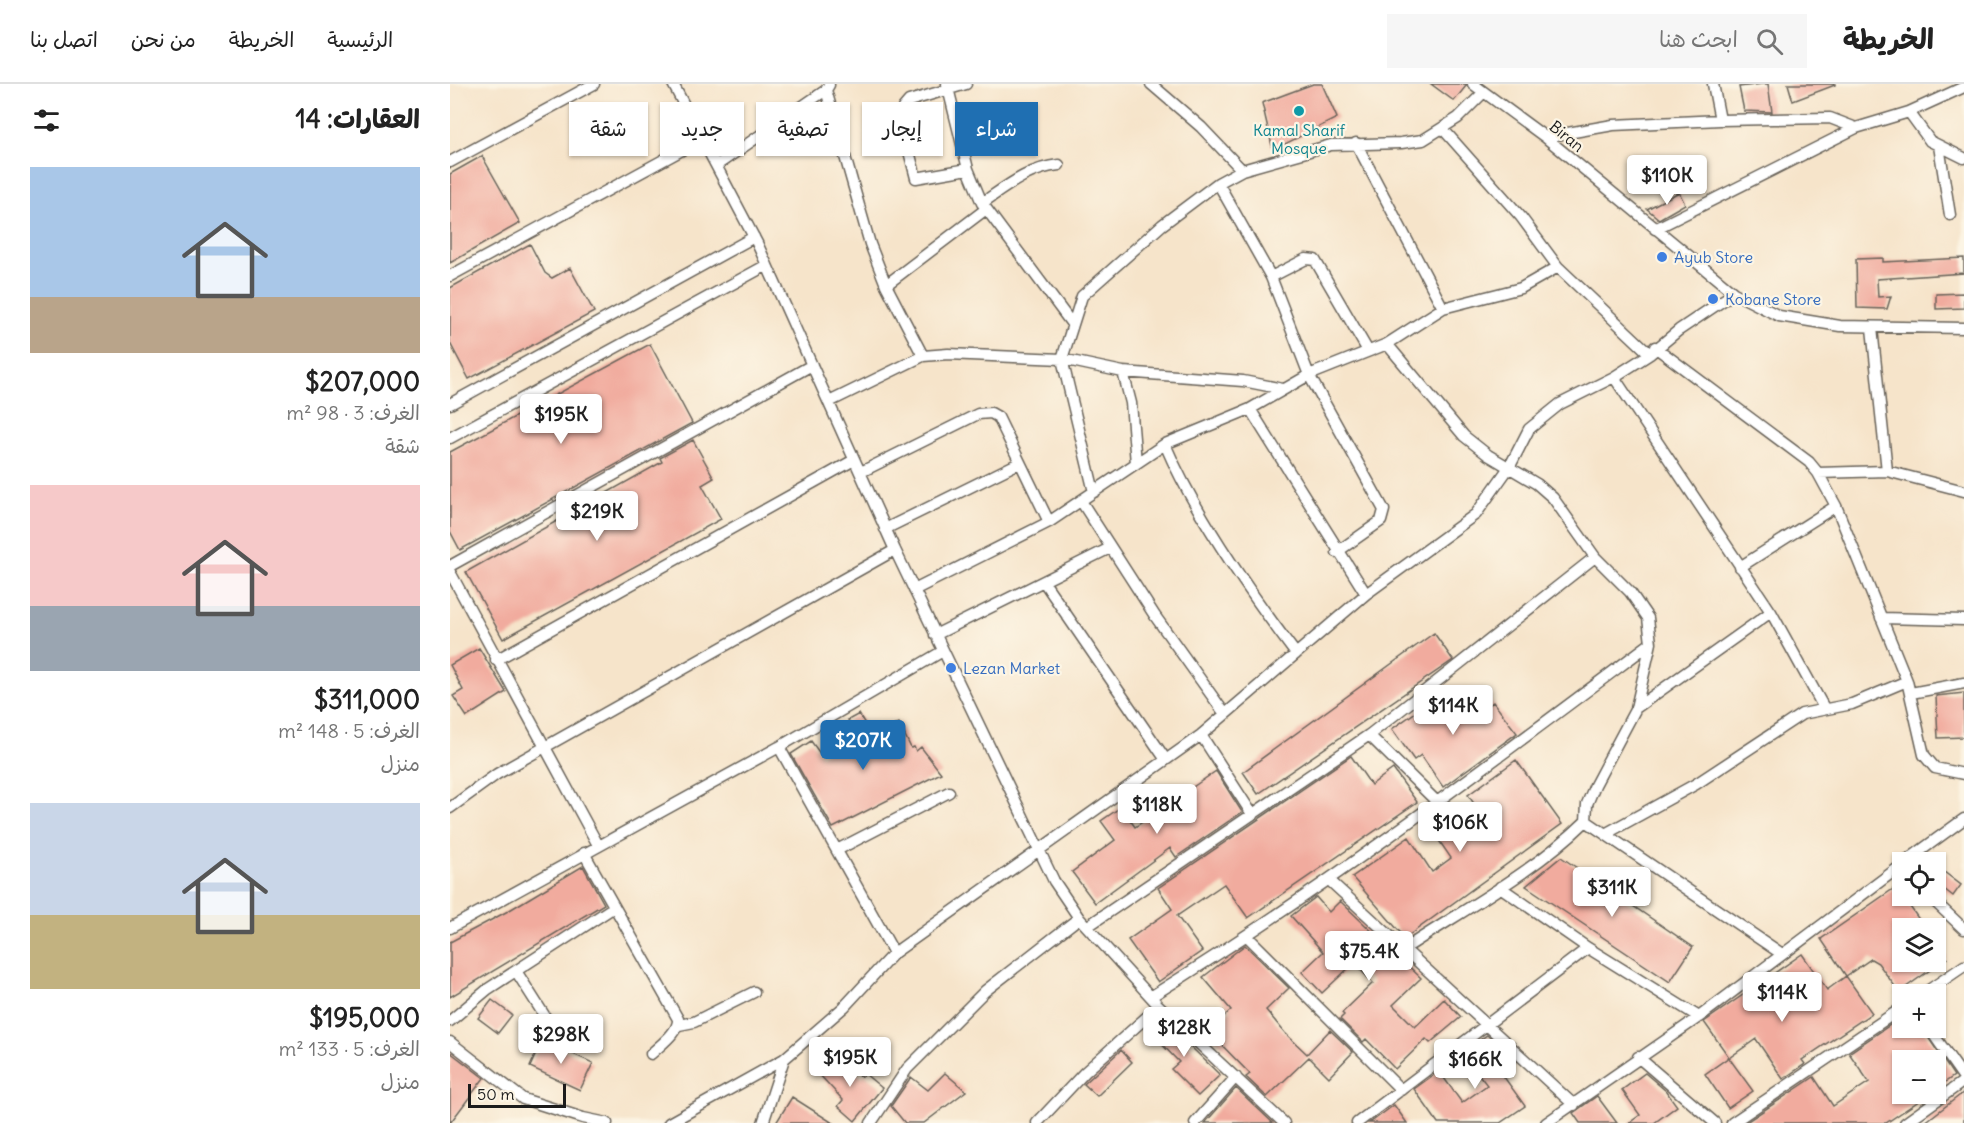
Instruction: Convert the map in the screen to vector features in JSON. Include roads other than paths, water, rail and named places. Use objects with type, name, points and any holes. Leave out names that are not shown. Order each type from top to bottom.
[{"type":"street","points":[[450,162],[594,84]]},
{"type":"street","points":[[673,84],[683,102]]},
{"type":"street","points":[[966,84],[948,87],[909,101],[900,117],[916,178],[922,179],[968,169]]},
{"type":"street","points":[[1151,84],[1201,127],[1242,170]]},
{"type":"street","name":"Biran","points":[[1473,84],[1545,137],[1734,293],[1779,316],[1840,326],[1964,328]]},
{"type":"street","points":[[1714,84],[1720,120]]},
{"type":"street","points":[[717,165],[828,87],[853,191],[886,285],[923,356]]},
{"type":"street","points":[[948,87],[968,169],[984,206],[1072,324]]},
{"type":"street","points":[[1655,229],[1856,128],[1909,112],[1964,87]]},
{"type":"street","points":[[1094,492],[1062,359],[1082,296],[1155,231],[1218,183],[1242,170],[1331,145],[1401,143],[1423,140],[1443,129],[1483,93]]},
{"type":"street","points":[[1909,112],[1930,141],[1964,158]]},
{"type":"street","points":[[1545,137],[1613,125],[1720,120],[1830,118],[1856,128]]},
{"type":"street","points":[[1443,129],[1521,217],[1558,267],[1653,350],[1809,462],[1818,473],[1836,506],[1911,693],[1924,755],[1935,768],[1964,774]]},
{"type":"street","points":[[1356,143],[1443,309]]},
{"type":"street","points":[[1939,146],[1950,215]]},
{"type":"street","points":[[1951,152],[1964,149]]},
{"type":"street","points":[[450,276],[671,156]]},
{"type":"street","points":[[713,156],[754,237],[885,529],[1054,881],[1083,922],[1156,1001],[1284,1123]]},
{"type":"street","points":[[886,285],[1027,174],[1043,167],[1059,165]]},
{"type":"street","points":[[1218,183],[1271,277],[1309,375],[1384,510],[1381,521],[1337,552]]},
{"type":"street","points":[[450,404],[754,237]]},
{"type":"street","points":[[1271,277],[1306,259],[1315,261],[1368,351]]},
{"type":"street","points":[[450,438],[767,266]]},
{"type":"street","points":[[914,590],[1049,522],[1166,444],[1250,409],[1309,375],[1387,344],[1443,309],[1521,288],[1558,267]]},
{"type":"street","points":[[669,1123],[784,1059],[844,1007],[894,953],[1201,735],[1366,594],[1476,514],[1510,466],[1529,429],[1560,404],[1614,377],[1734,293]]},
{"type":"street","points":[[1872,328],[1887,471]]},
{"type":"street","points":[[1387,344],[1464,436],[1488,455],[1510,466],[1553,498],[1595,557],[1630,592],[1648,618],[1651,643],[1636,708],[1595,784],[1587,804],[1586,821],[1571,836],[1500,887],[1404,949]]},
{"type":"street","points":[[829,402],[923,356],[948,354],[1062,359],[1123,372],[1243,381],[1283,389]]},
{"type":"street","points":[[450,566],[812,365]]},
{"type":"street","points":[[1123,372],[1131,403],[1136,463]]},
{"type":"street","points":[[1614,377],[1770,612],[1824,708]]},
{"type":"street","points":[[1250,409],[1337,552],[1366,594]]},
{"type":"street","points":[[861,472],[978,414],[985,413],[998,417],[1049,522]]},
{"type":"street","points":[[1166,444],[1178,475],[1259,604],[1296,654]]},
{"type":"street","points":[[496,660],[854,460]]},
{"type":"street","points":[[885,529],[1020,463]]},
{"type":"street","points":[[1818,473],[1887,471],[1964,491]]},
{"type":"street","points":[[1081,501],[1110,548],[1225,714]]},
{"type":"street","points":[[1740,567],[1836,506]]},
{"type":"street","points":[[935,635],[1110,548]]},
{"type":"street","points":[[450,808],[497,774],[895,550]]},
{"type":"street","points":[[871,1123],[907,1069],[985,991],[1083,922],[1252,814],[1369,735],[1595,557]]},
{"type":"street","points":[[450,572],[598,844]]},
{"type":"street","points":[[1044,582],[1166,760]]},
{"type":"street","points":[[1636,708],[1770,612]]},
{"type":"street","points":[[1881,618],[1964,620]]},
{"type":"street","points":[[1037,1123],[1156,1001],[1438,803],[1651,643]]},
{"type":"street","points":[[450,928],[598,844],[779,747],[943,651]]},
{"type":"street","points":[[1607,833],[1696,784],[1802,714],[1852,704],[1906,681]]},
{"type":"street","points":[[1911,693],[1964,683]]},
{"type":"street","points":[[1201,735],[1252,814]]},
{"type":"street","points":[[1369,735],[1438,803]]},
{"type":"street","points":[[779,747],[894,953]]},
{"type":"street","points":[[837,850],[949,792]]},
{"type":"street","points":[[1920,852],[1964,819]]},
{"type":"street","points":[[1586,821],[1607,833],[1782,954]]},
{"type":"street","points":[[584,853],[678,1019],[679,1025]]},
{"type":"street","points":[[1546,1123],[1638,1057],[1699,1017],[1892,872]]},
{"type":"street","points":[[1329,880],[1574,1105]]},
{"type":"street","points":[[1500,887],[1588,948],[1699,1017]]},
{"type":"street","points":[[1940,906],[1964,929]]},
{"type":"street","points":[[450,1021],[488,989],[614,907]]},
{"type":"street","points":[[1248,937],[1401,1089]]},
{"type":"street","points":[[1357,1123],[1588,948]]},
{"type":"street","points":[[1938,984],[1964,966]]},
{"type":"street","points":[[516,970],[560,1040]]},
{"type":"street","points":[[651,1054],[679,1025],[694,1022],[754,992]]},
{"type":"street","points":[[1732,1123],[1892,1015]]},
{"type":"street","points":[[1905,1123],[1964,1080],[1936,1038]]},
{"type":"street","points":[[450,1042],[523,1099],[607,1123]]},
{"type":"street","points":[[1638,1057],[1715,1123]]},
{"type":"street","points":[[763,1123],[784,1059]]},
{"type":"street","points":[[1195,1123],[1236,1077]]},
{"type":"place","name":"Kamal Sharif Mosque","points":[[1299,111]]},
{"type":"place","name":"Ayub Store","points":[[1662,257]]},
{"type":"place","name":"Kobane Store","points":[[1713,299]]},
{"type":"place","name":"Lezan Market","points":[[951,668]]}]
